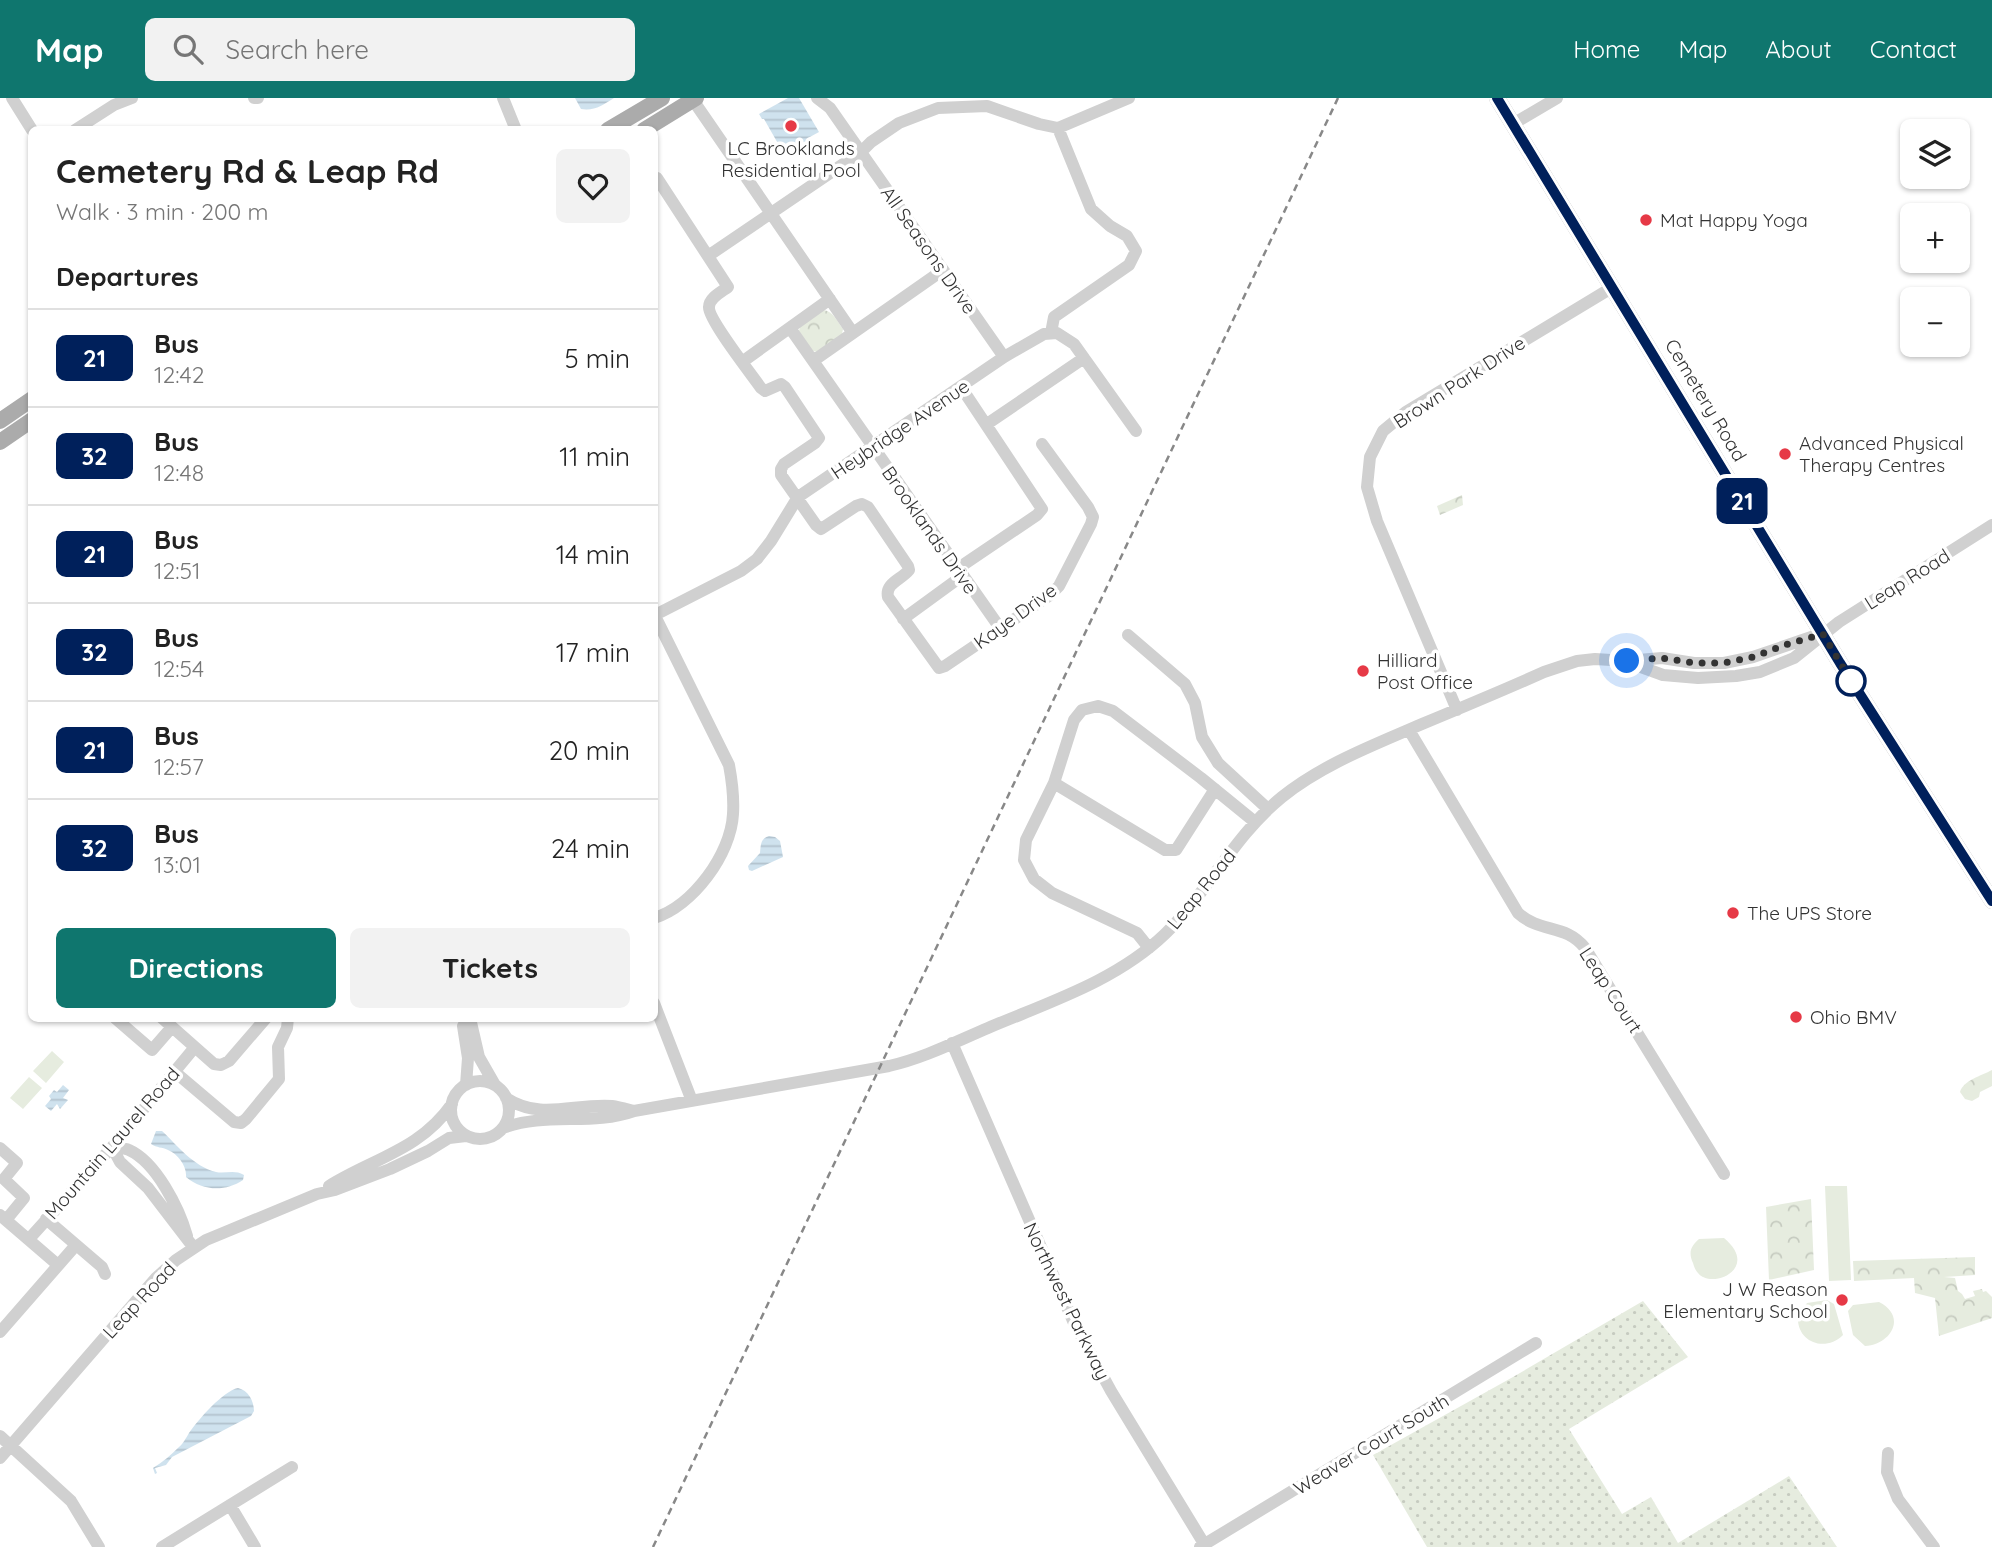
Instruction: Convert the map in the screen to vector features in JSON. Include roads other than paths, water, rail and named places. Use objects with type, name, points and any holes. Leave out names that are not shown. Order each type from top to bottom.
[{"type":"main road","points":[[615,126],[662,98]]},
{"type":"main road","name":"Cemetery Road","points":[[1497,98],[1845,671],[1992,901]]},
{"type":"main road","points":[[651,126],[695,99]]},
{"type":"main road","points":[[0,421],[28,403]]},
{"type":"main road","points":[[0,442],[28,423]]},
{"type":"street","points":[[12,98],[30,126]]},
{"type":"street","points":[[81,126],[114,105],[132,98]]},
{"type":"street","points":[[503,98],[514,126]]},
{"type":"street","name":"All Seasons Drive","points":[[817,98],[829,103],[1004,357]]},
{"type":"street","points":[[708,257],[861,152],[871,142],[899,124],[938,108],[987,106],[1058,128],[1129,98]]},
{"type":"street","points":[[1513,124],[1557,98]]},
{"type":"street","points":[[695,99],[853,333]]},
{"type":"street","points":[[1058,128],[1091,209],[1110,226],[1127,236],[1136,251],[1129,265],[1054,317],[1051,333],[1064,336],[1074,344],[1136,431]]},
{"type":"street","points":[[658,180],[727,287],[711,300],[709,311],[742,362],[765,391],[781,384],[785,387],[819,438],[816,443],[784,464],[780,469],[781,475],[816,525],[821,528],[856,506],[862,504],[868,507],[908,566],[909,570],[905,575],[889,586],[886,592],[903,619],[1042,509],[961,387]]},
{"type":"street","points":[[813,361],[943,270]]},
{"type":"street","name":"Brown Park Drive","points":[[1457,710],[1377,521],[1367,486],[1370,457],[1383,431],[1406,412],[1612,286]]},
{"type":"street","points":[[742,362],[830,299]]},
{"type":"street","name":"Brooklands Drive","points":[[790,328],[1000,628]]},
{"type":"street","name":"Heybridge Avenue","points":[[658,612],[741,571],[757,559],[798,498],[1004,357],[1038,336],[1051,333]]},
{"type":"street","points":[[986,424],[1084,358]]},
{"type":"street","name":"Kaye Drive","points":[[903,619],[939,668],[1050,595],[1059,586],[1093,517],[1042,444]]},
{"type":"street","name":"Leap Road","points":[[503,1128],[528,1121],[616,1117],[634,1111],[904,1063],[1097,981],[1149,948],[1182,916],[1255,822],[1300,784],[1326,768],[1544,672],[1577,661],[1662,658],[1694,663],[1724,663],[1753,657],[1823,634],[1992,526]]},
{"type":"street","points":[[658,620],[729,765],[733,815],[726,843],[708,877],[681,904],[658,917]]},
{"type":"street","points":[[1128,635],[1185,684],[1195,703],[1202,737],[1218,763],[1268,810]]},
{"type":"street","points":[[1149,948],[1137,933],[1052,892],[1034,879],[1024,860],[1026,840],[1054,783],[1074,720],[1082,710],[1098,706],[1113,711],[1255,822]]},
{"type":"street","name":"Leap Court","points":[[1409,730],[1518,913],[1529,923],[1578,938],[1724,1174]]},
{"type":"street","points":[[1054,783],[1165,850],[1175,850],[1215,789]]},
{"type":"street","points":[[658,1013],[692,1101]]},
{"type":"street","points":[[120,1022],[152,1050],[167,1023],[214,1064],[221,1065],[229,1062],[263,1022]]},
{"type":"street","points":[[174,1072],[234,1122],[241,1123],[268,1095],[279,1079],[278,1047],[288,1022]]},
{"type":"street","points":[[463,1022],[468,1058],[466,1085]]},
{"type":"street","points":[[471,1022],[479,1057],[506,1098],[509,1114],[498,1134],[486,1139],[466,1136],[453,1122],[452,1104],[466,1085],[481,1081],[495,1085]]},
{"type":"street","name":"Northwest Parkway","points":[[952,1043],[1074,1323],[1111,1391],[1204,1546]]},
{"type":"street","name":"Mountain Laurel Road","points":[[29,1240],[112,1147],[195,1047]]},
{"type":"street","name":"Leap Road","points":[[506,1098],[534,1110],[610,1106],[634,1111]]},
{"type":"street","name":"Leap Road","points":[[317,1194],[331,1184],[415,1141],[442,1118],[452,1104]]},
{"type":"street","name":"Leap Road","points":[[0,1458],[156,1278],[176,1260],[223,1233],[317,1194],[390,1169],[449,1138],[466,1136]]},
{"type":"street","points":[[112,1147],[128,1150],[153,1171],[172,1200],[194,1248]]},
{"type":"street","points":[[0,1148],[18,1163],[4,1179],[24,1198],[3,1218],[58,1265]]},
{"type":"street","points":[[46,1219],[102,1268],[105,1274]]},
{"type":"street","points":[[0,1332],[76,1245]]},
{"type":"street","name":"Weaver Court South","points":[[1204,1546],[1536,1343]]},
{"type":"street","points":[[0,1436],[71,1501],[99,1547]]},
{"type":"street","points":[[1888,1453],[1887,1472],[1895,1493],[1934,1547]]},
{"type":"street","points":[[162,1547],[292,1466]]},
{"type":"street","points":[[230,1505],[256,1547]]},
{"type":"water","points":[[575,98],[614,98],[599,107],[581,109]]},
{"type":"water","name":"LC Brooklands Residential Pool","points":[[788,98],[799,98],[819,132],[808,138],[809,141],[784,154],[759,114]]},
{"type":"water","points":[[769,836],[780,841],[783,857],[749,870],[748,866],[760,853],[762,841]]},
{"type":"water","points":[[63,1085],[69,1090],[63,1098],[68,1100],[60,1109],[57,1104],[51,1111],[45,1106],[51,1099],[49,1096]]},
{"type":"water","points":[[156,1131],[162,1131],[200,1165],[216,1172],[240,1173],[244,1175],[243,1180],[222,1188],[193,1182],[186,1177],[183,1165],[175,1154],[151,1144]]},
{"type":"water","points":[[238,1388],[245,1391],[252,1400],[254,1411],[251,1416],[172,1457],[166,1465],[155,1468],[155,1474],[153,1468],[180,1446],[211,1407],[225,1394]]},
{"type":"railway","points":[[653,1547],[1338,98]]},
{"type":"place","name":"LC Brooklands Residential Pool","points":[[791,126]]},
{"type":"place","name":"Mat Happy Yoga","points":[[1646,220]]},
{"type":"place","name":"Advanced Physical Therapy Centres","points":[[1785,454]]},
{"type":"place","name":"Hilliard Post Office","points":[[1363,671]]},
{"type":"place","name":"The UPS Store","points":[[1733,913]]},
{"type":"place","name":"Ohio BMV","points":[[1796,1017]]},
{"type":"place","name":"J W Reason Elementary School","points":[[1842,1300]]}]
